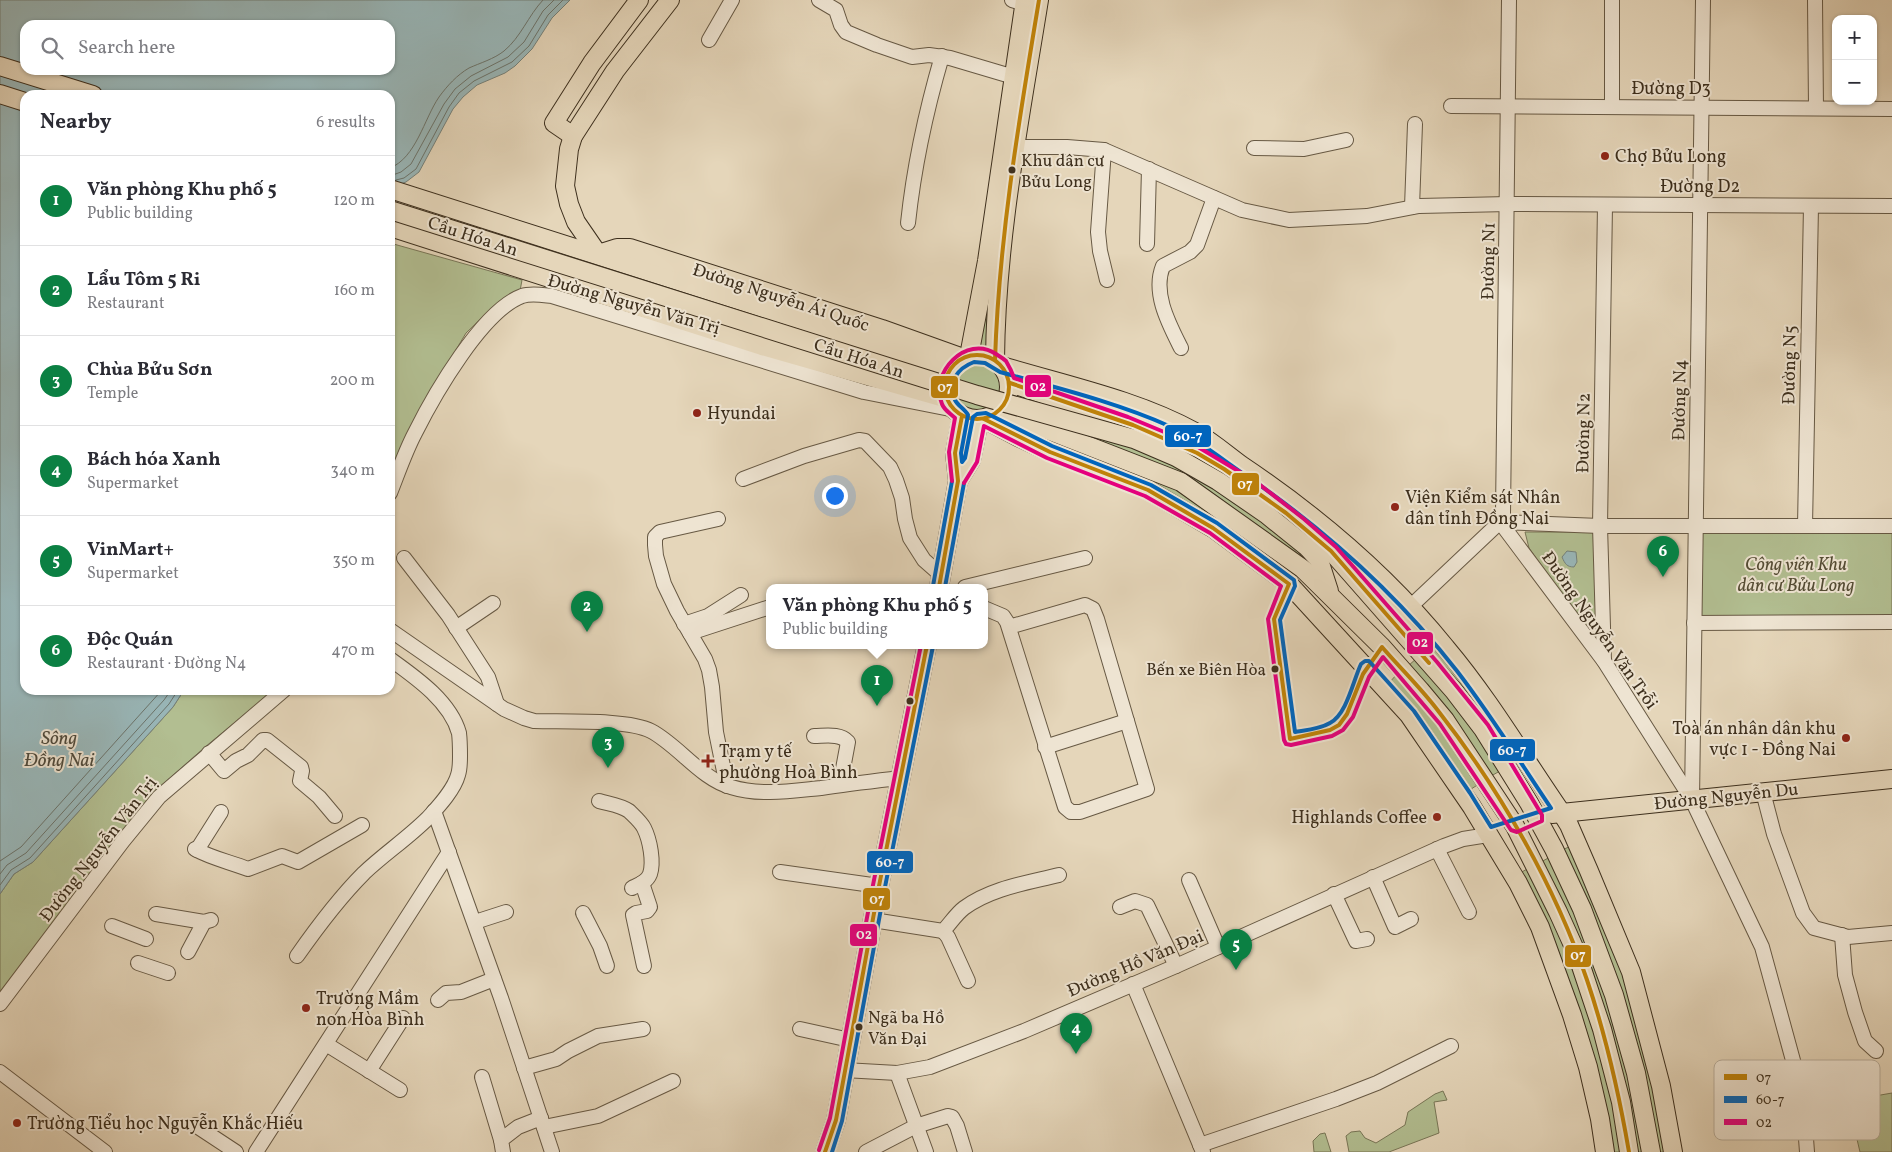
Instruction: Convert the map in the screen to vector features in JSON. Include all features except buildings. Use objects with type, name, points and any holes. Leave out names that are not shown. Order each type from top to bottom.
[{"type":"main road","points":[[573,136],[554,122],[592,63],[639,0]]},
{"type":"main road","points":[[594,253],[576,222],[565,186],[566,164],[573,136],[615,71],[670,0]]},
{"type":"main road","points":[[1025,1],[988,254],[961,361],[945,385],[971,412],[1050,452],[1148,490],[1213,528],[1288,584],[1367,667],[1409,715],[1465,797],[1518,883],[1540,927],[1588,1067],[1605,1152]]},
{"type":"main road","points":[[971,412],[1006,403],[1009,393],[1010,383],[998,363],[995,314],[999,263],[1016,147],[1025,1]]},
{"type":"main road","points":[[0,66],[20,72]]},
{"type":"main road","points":[[29,75],[76,90]]},
{"type":"main road","points":[[0,94],[20,100]]},
{"type":"main road","name":"Cầu Hóa An","points":[[395,191],[594,253]]},
{"type":"main road","name":"Cầu Hóa An","points":[[395,212],[977,395],[1134,439],[1176,457],[1218,481],[1266,514],[1325,549]]},
{"type":"main road","name":"Cầu Hóa An","points":[[395,229],[762,346],[849,371]]},
{"type":"main road","name":"Đường Nguyễn Ái Quốc","points":[[594,253],[617,248],[630,248],[882,329],[961,361]]},
{"type":"main road","name":"Đường Nguyễn Ái Quốc","points":[[594,253],[858,338],[961,361]]},
{"type":"main road","points":[[858,338],[849,371],[894,384],[971,412],[1181,482],[1303,569],[1382,647],[1445,720],[1515,826],[1558,912],[1577,954],[1591,992],[1619,1094],[1629,1152]]},
{"type":"main road","points":[[961,361],[982,355],[998,363],[1136,405],[1195,433],[1267,482],[1325,549],[1410,607],[1446,648],[1488,703],[1569,825],[1631,972],[1660,1086],[1673,1152]]},
{"type":"main road","points":[[1010,383],[1133,425],[1197,453],[1224,469],[1286,512],[1352,574],[1443,679],[1483,729],[1537,818],[1582,909],[1614,995],[1636,1073],[1651,1152]]},
{"type":"main road","points":[[940,581],[958,481],[954,453],[971,412]]},
{"type":"main road","points":[[1325,549],[1331,596]]},
{"type":"main road","points":[[1397,626],[1410,607]]},
{"type":"main road","points":[[1367,667],[1382,647]]},
{"type":"main road","points":[[825,1152],[836,1120],[879,886],[926,649]]},
{"type":"main road","name":"Đường Nguyễn Du","points":[[1488,835],[1561,812],[1892,779]]},
{"type":"street","points":[[709,40],[732,0]]},
{"type":"street","points":[[819,0],[836,10],[841,25],[846,32],[861,39],[912,57],[942,56],[1014,77]]},
{"type":"street","name":"Đường N1","points":[[1500,522],[1503,514],[1509,0]]},
{"type":"street","points":[[1612,0],[1612,107]]},
{"type":"street","name":"Đường N4","points":[[1692,800],[1703,0]]},
{"type":"street","points":[[1815,0],[1816,108]]},
{"type":"street","points":[[908,223],[914,174],[923,127],[942,56]]},
{"type":"street","name":"Đường D3","points":[[1451,106],[1892,109]]},
{"type":"street","points":[[1412,207],[1415,124]]},
{"type":"street","points":[[1254,148],[1304,149],[1346,140]]},
{"type":"street","name":"Đường D2","points":[[1016,147],[1066,147],[1104,150],[1242,210],[1289,220],[1367,216],[1412,207],[1508,204],[1892,206]]},
{"type":"street","points":[[1104,150],[1098,232],[1100,251],[1107,280]]},
{"type":"street","points":[[1147,244],[1149,169]]},
{"type":"street","points":[[1182,348],[1162,306],[1160,272],[1163,266],[1190,252],[1197,245],[1214,198]]},
{"type":"street","name":"Đường N2","points":[[1604,205],[1600,526],[1604,661]]},
{"type":"street","name":"Đường N5","points":[[1805,526],[1811,206]]},
{"type":"street","name":"Đường Nguyễn Văn Trị","points":[[395,480],[415,433],[468,344],[507,304],[523,296],[539,294],[552,296],[880,397],[971,412]]},
{"type":"street","points":[[880,397],[886,394],[894,384]]},
{"type":"street","points":[[743,479],[804,456],[859,440],[865,441],[890,468],[902,498],[910,538],[940,581]]},
{"type":"street","points":[[718,519],[660,532],[655,536],[656,556],[664,584],[705,659],[709,670],[716,732],[727,786]]},
{"type":"street","points":[[1410,607],[1500,522],[1600,526],[1892,526]]},
{"type":"street","name":"Đường Nguyễn Văn Trỗi","points":[[1500,522],[1604,661],[1692,800],[1762,947],[1793,1060]]},
{"type":"street","points":[[404,558],[456,628],[488,677],[497,704]]},
{"type":"street","points":[[977,584],[1085,558]]},
{"type":"street","points":[[687,628],[741,594]]},
{"type":"street","points":[[456,628],[492,603]]},
{"type":"street","points":[[988,610],[1003,616],[1009,627],[1062,803],[1065,807],[1071,812],[1080,812],[1147,789],[1098,619],[1093,610],[1089,606],[1080,606],[1009,627]]},
{"type":"street","points":[[687,628],[766,608]]},
{"type":"street","points":[[1694,623],[1892,622]]},
{"type":"street","points":[[395,633],[497,704],[524,718],[534,721],[626,724],[649,729],[666,740],[710,776],[727,786],[767,792],[900,778]]},
{"type":"street","points":[[297,956],[344,893],[434,811],[454,785],[458,776],[460,745],[458,733],[444,706],[419,679],[395,662]]},
{"type":"street","name":"Đường Nguyễn Văn Trị","points":[[0,1004],[158,797],[278,695]]},
{"type":"street","points":[[1045,747],[1127,721]]},
{"type":"street","points":[[814,736],[839,736],[848,742],[840,785]]},
{"type":"street","points":[[209,753],[224,771],[236,760],[248,755],[262,740],[267,740],[302,767],[300,781],[319,797],[335,816]]},
{"type":"street","points":[[1763,792],[1774,834],[1803,913],[1814,928],[1848,937],[1892,933]]},
{"type":"street","points":[[599,801],[620,806],[636,817],[644,828],[648,840],[651,867],[649,876],[636,885],[650,907],[647,911],[636,913],[633,916],[644,966]]},
{"type":"street","points":[[434,811],[475,922],[552,1152]]},
{"type":"street","points":[[221,812],[196,849],[248,869],[282,856],[298,862],[362,825]]},
{"type":"street","name":"Đường Hồ Văn Đại","points":[[844,1070],[897,1073],[930,1067],[1024,1031],[1176,966],[1436,849],[1463,839],[1488,835]]},
{"type":"street","points":[[1436,849],[1469,912]]},
{"type":"street","points":[[256,1152],[449,852]]},
{"type":"street","points":[[780,872],[879,886]]},
{"type":"street","points":[[943,931],[963,910],[980,898],[995,892],[1060,875]]},
{"type":"street","points":[[1373,877],[1395,927],[1411,919]]},
{"type":"street","points":[[1189,880],[1218,947]]},
{"type":"street","points":[[1334,894],[1356,941],[1367,938]]},
{"type":"street","points":[[1120,907],[1135,901],[1147,905],[1176,966]]},
{"type":"street","points":[[475,922],[506,912]]},
{"type":"street","points":[[583,913],[608,966]]},
{"type":"street","points":[[156,914],[207,921],[188,952]]},
{"type":"street","points":[[873,920],[943,931],[948,937],[968,981]]},
{"type":"street","points":[[112,926],[146,939]]},
{"type":"street","points":[[1842,935],[1844,976],[1865,1041],[1876,1050]]},
{"type":"street","points":[[138,963],[168,973]]},
{"type":"street","points":[[438,1000],[446,993],[461,992],[494,979]]},
{"type":"street","points":[[1133,984],[1201,1148],[1377,1083],[1451,1046]]},
{"type":"street","points":[[369,1071],[404,1018]]},
{"type":"street","points":[[524,1068],[556,1059],[598,1036],[644,1029]]},
{"type":"street","points":[[800,1029],[850,1040]]},
{"type":"street","points":[[326,1044],[400,1090]]},
{"type":"street","points":[[0,1072],[105,1152]]},
{"type":"street","points":[[897,1073],[926,1152]]},
{"type":"street","points":[[482,1077],[502,1146]]},
{"type":"street","points":[[502,1146],[518,1127],[598,1116],[673,1080]]},
{"type":"street","points":[[866,1152],[916,1126],[942,1117],[952,1117],[958,1126],[965,1152]]},
{"type":"street","points":[[195,1125],[236,1152]]},
{"type":"green space","points":[[395,244],[522,280],[520,291],[493,307],[466,333],[432,390],[395,465]]},
{"type":"green space","points":[[985,313],[987,314],[988,350],[977,348]]},
{"type":"green space","points":[[972,362],[982,362],[995,369],[1002,382],[1002,392],[995,405],[982,412],[972,412],[963,408],[956,401],[952,392],[952,382],[956,373],[963,366]]},
{"type":"green space","points":[[1053,388],[1135,412],[1192,438],[1232,466]]},
{"type":"green space","points":[[1016,392],[1130,431],[1323,552],[1309,565],[1083,436],[1014,401]]},
{"type":"green space","points":[[1039,434],[1178,488],[1298,573],[1297,583],[1283,572],[1038,439]]},
{"type":"green space","name":"Công viên Khu dân cư Bửu Long","points":[[1700,530],[1892,530],[1892,618],[1698,618]]},
{"type":"green space","points":[[1525,532],[1596,532],[1596,614],[1594,625],[1586,626],[1570,607],[1529,548]]},
{"type":"green space","points":[[1435,644],[1518,760],[1512,764],[1428,651]]},
{"type":"green space","points":[[1417,658],[1477,733],[1500,771],[1491,776],[1408,666]]},
{"type":"green space","points":[[1397,674],[1439,724],[1479,784],[1468,791],[1389,683]]},
{"type":"green space","points":[[181,695],[268,695],[153,793],[0,992],[0,894],[14,874],[33,862],[173,707]]},
{"type":"green space","points":[[1571,846],[1625,974],[1654,1087],[1666,1152],[1658,1152],[1562,850]]},
{"type":"green space","points":[[1550,857],[1589,945],[1608,999],[1624,1056],[1645,1152],[1636,1152],[1541,862]]},
{"type":"green space","points":[[1529,868],[1553,916],[1583,991],[1614,1102],[1622,1152],[1612,1152],[1520,873]]},
{"type":"green space","points":[[1443,1091],[1447,1100],[1434,1102],[1439,1133],[1389,1152],[1349,1152],[1346,1136],[1351,1132],[1360,1131],[1365,1138],[1376,1143],[1405,1125],[1408,1112],[1435,1094]]},
{"type":"green space","points":[[1892,1093],[1892,1152],[1860,1152],[1857,1140],[1880,1140],[1880,1095]]},
{"type":"green space","points":[[1325,1133],[1331,1152],[1314,1152],[1313,1141],[1320,1134]]},
{"type":"water","name":"Sông Đồng Nai","points":[[0,0],[570,0],[552,18],[532,49],[515,66],[505,73],[477,85],[463,97],[453,109],[419,172],[406,182],[395,186],[395,90],[20,90],[20,695],[181,695],[173,707],[33,862],[14,874],[0,894]]},
{"type":"water","points":[[1567,551],[1576,552],[1577,562],[1574,567],[1566,565],[1564,562],[1562,557]]},
{"type":"transit line","name":"07","points":[[995,360],[1005,224],[1017,134],[1039,0]]},
{"type":"transit line","name":"02","points":[[952,481],[949,452],[955,418],[942,404],[939,392],[945,369],[962,353],[973,349],[985,349],[1002,358],[1006,361],[1014,378],[1128,417],[1193,444],[1255,481],[1336,547],[1437,662],[1488,725],[1542,815],[1542,821],[1517,832],[1511,830],[1440,724],[1383,657],[1369,677],[1353,717],[1343,730],[1332,736],[1291,745],[1286,744],[1268,619],[1281,586],[1210,533],[1145,496],[1047,458],[984,426],[977,462],[964,483]]},
{"type":"transit line","name":"07","points":[[971,355],[983,355],[1000,364],[1007,375],[1009,387],[1007,399],[1000,410],[983,419],[971,419],[959,414],[950,405],[945,393],[945,381],[950,369],[959,360],[971,355]]},
{"type":"transit line","name":"60-7","points":[[974,362],[985,363],[1000,372],[1107,403],[1169,426],[1211,451],[1308,521],[1387,592],[1435,644],[1482,704],[1551,808],[1491,827],[1414,711],[1369,661],[1361,664],[1345,705],[1336,719],[1322,727],[1295,732],[1280,620],[1295,586],[1294,580],[1217,523],[1151,485],[1052,446],[986,413],[977,414],[973,417],[965,458],[962,462],[961,453],[968,415],[955,400],[952,388],[955,377],[959,372],[974,362]]},
{"type":"transit line","name":"07","points":[[1010,383],[1133,425],[1197,453],[1224,469],[1286,513],[1331,551],[1429,663]]},
{"type":"transit line","name":"07","points":[[940,584],[958,481],[955,453],[962,416]]},
{"type":"transit line","name":"07","points":[[984,419],[1050,452],[1148,490],[1213,528],[1289,584],[1274,619],[1290,739],[1330,730],[1339,725],[1347,714],[1363,674],[1382,647],[1419,687],[1462,742],[1504,806],[1524,840],[1559,909],[1587,980],[1600,1022],[1629,1152]]},
{"type":"transit line","name":"60-7","points":[[933,584],[952,481]]},
{"type":"transit line","name":"60-7","points":[[946,584],[964,483]]},
{"type":"transit line","name":"02","points":[[819,1150],[830,1118],[873,885],[920,649]]},
{"type":"transit line","name":"07","points":[[825,1152],[836,1120],[879,886],[926,649]]},
{"type":"transit line","name":"60-7","points":[[832,1152],[842,1121],[885,887],[932,649]]},
{"type":"place","name":"Chợ Bửu Long","points":[[1605,156]]},
{"type":"place","name":"Khu dân cư Bửu Long","points":[[1012,170]]},
{"type":"place","name":"Hyundai","points":[[697,413]]},
{"type":"place","name":"Viện Kiểm sát Nhân dân tỉnh Đồng Nai","points":[[1395,507]]},
{"type":"place","name":"Độc Quán","points":[[1663,577]]},
{"type":"place","name":"Lẩu Tôm 5 Ri","points":[[587,632]]},
{"type":"place","name":"Bến xe Biên Hòa","points":[[1275,669]]},
{"type":"place","name":"Văn phòng Khu phố 5","points":[[877,706]]},
{"type":"place","name":"Toà án nhân dân khu vực 1 - Đồng Nai","points":[[1846,738]]},
{"type":"place","name":"Trạm y tế phường Hoà Bình","points":[[708,761]]},
{"type":"place","name":"Chùa Bửu Sơn","points":[[608,768]]},
{"type":"place","name":"Highlands Coffee","points":[[1437,817]]},
{"type":"place","name":"VinMart+","points":[[1236,970]]},
{"type":"place","name":"Trường Mầm non Hòa Bình","points":[[306,1008]]},
{"type":"place","name":"Ngã ba Hồ Văn Đại","points":[[859,1027]]},
{"type":"place","name":"Bách hóa Xanh","points":[[1076,1054]]},
{"type":"place","name":"Trường Tiểu học Nguyễn Khắc Hiếu","points":[[17,1123]]}]
